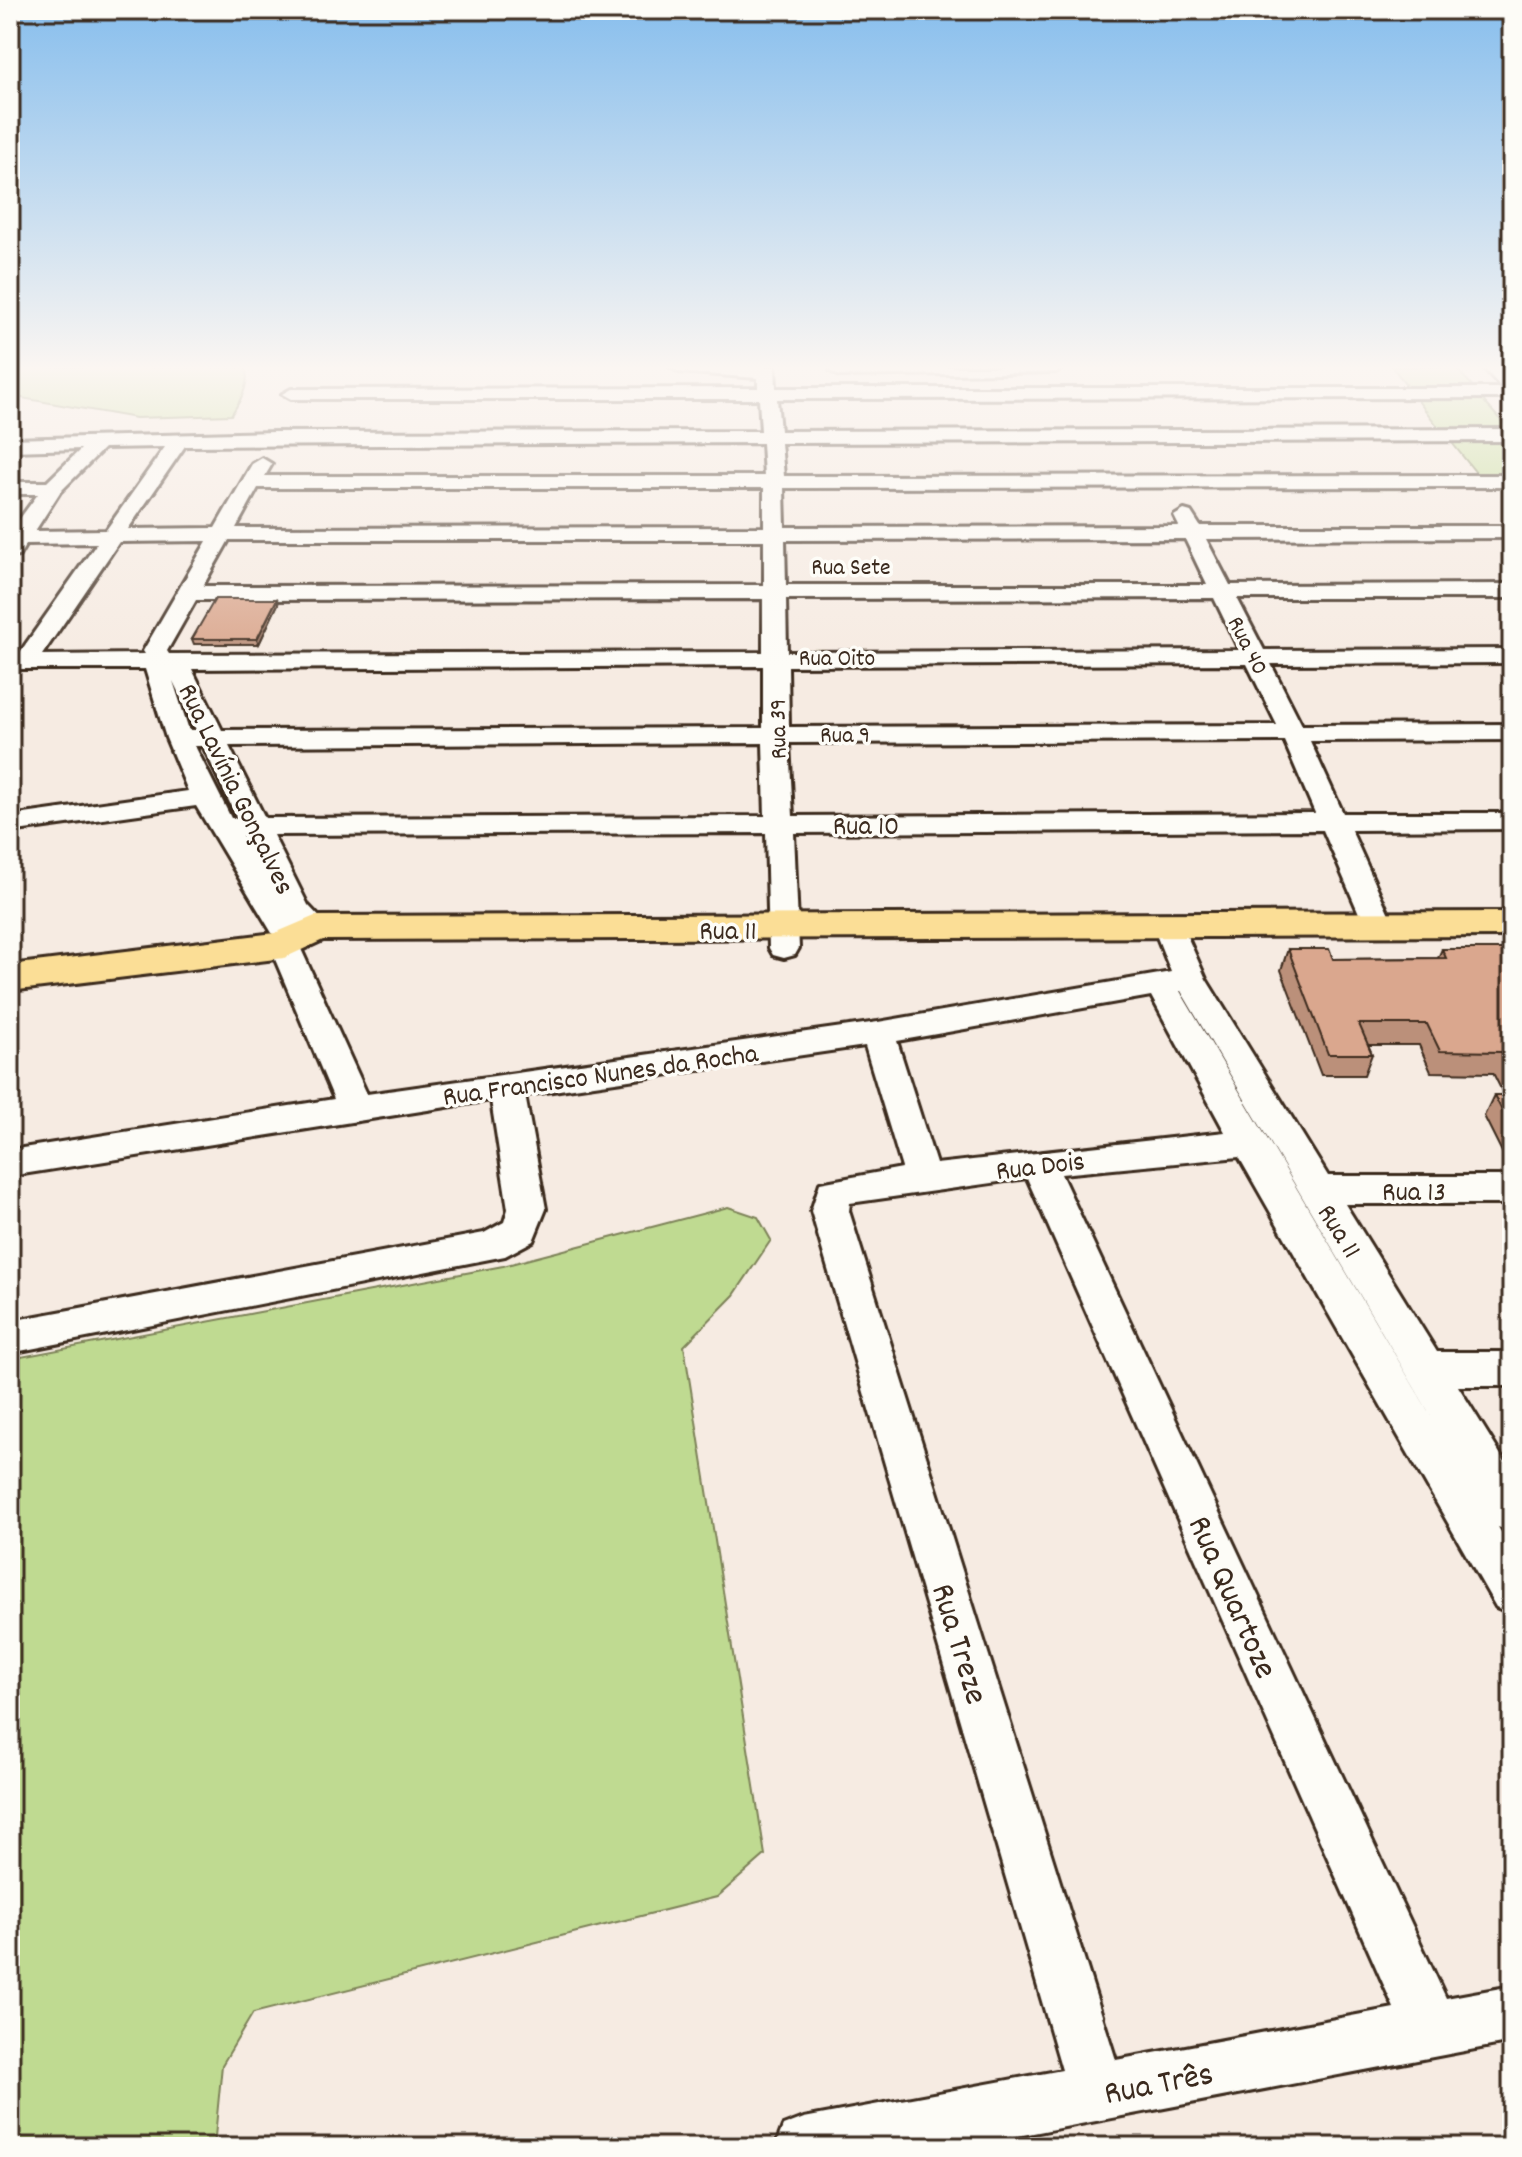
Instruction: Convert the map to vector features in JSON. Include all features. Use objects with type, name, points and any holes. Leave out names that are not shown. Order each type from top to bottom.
[{"type":"main road","name":"Rua 11","points":[[1174,959],[1379,925],[1512,924]]},
{"type":"main road","name":"Rua 11","points":[[10,978],[303,941],[783,938],[1174,959],[1512,946]]},
{"type":"street","points":[[13,543],[52,488],[73,468]]},
{"type":"street","points":[[17,662],[160,468]]},
{"type":"street","points":[[162,661],[155,651],[224,534],[259,468]]},
{"type":"street","name":"Rua 39","points":[[773,468],[776,735],[783,938]]},
{"type":"street","name":"Rua 40","points":[[1162,468],[1293,732],[1379,925]]},
{"type":"street","points":[[252,482],[1512,481]]},
{"type":"street","points":[[10,488],[52,488]]},
{"type":"street","points":[[13,543],[112,535],[224,534],[1512,532]]},
{"type":"street","name":"Rua Sete","points":[[190,593],[1512,591]]},
{"type":"street","name":"Rua Oito","points":[[17,662],[1512,656]]},
{"type":"street","name":"Rua Lavínia Gonçalves","points":[[303,941],[220,827],[204,797],[179,738],[157,669],[162,661],[179,667],[209,736],[296,910],[357,1111]]},
{"type":"street","name":"Rua 9","points":[[179,738],[1512,732]]},
{"type":"street","points":[[10,824],[204,797]]},
{"type":"street","name":"Rua 10","points":[[220,827],[253,824],[1512,821]]},
{"type":"street","points":[[1174,959],[1249,1143],[1512,1592]]},
{"type":"street","name":"Rua Francisco Nunes da Rocha","points":[[10,1163],[506,1086],[878,1033],[1174,959]]},
{"type":"street","name":"Rua 11","points":[[1174,959],[1512,1512]]},
{"type":"street","points":[[878,1033],[923,1179]]},
{"type":"street","points":[[10,1337],[492,1246],[520,1231],[527,1209],[506,1086]]},
{"type":"street","name":"Rua Dois","points":[[833,1193],[1038,1163],[1249,1143]]},
{"type":"street","name":"Rua Quartoze","points":[[1038,1163],[1432,2030]]},
{"type":"street","name":"Rua 13","points":[[1316,1190],[1512,1190]]},
{"type":"street","name":"Rua Treze","points":[[833,1193],[830,1211],[1098,2093]]},
{"type":"street","points":[[1427,1369],[1512,1369]]},
{"type":"street","name":"Rua Três","points":[[804,2147],[1512,2014]]},
{"type":"green space","points":[[1472,468],[1512,468],[1512,479],[1481,479]]},
{"type":"green space","points":[[728,1207],[758,1217],[771,1240],[734,1295],[684,1346],[765,1855],[717,1897],[253,2013],[222,2065],[214,2147],[10,2147],[10,1359],[503,1266]]},
{"type":"building","points":[[215,599],[277,599],[257,639],[192,639]]},
{"type":"building","points":[[1288,949],[1329,949],[1333,959],[1446,958],[1442,949],[1512,949],[1512,1070],[1502,1052],[1440,1051],[1427,1024],[1359,1024],[1372,1054],[1328,1054]]},
{"type":"building","points":[[1494,1095],[1512,1095],[1512,1130]]}]
